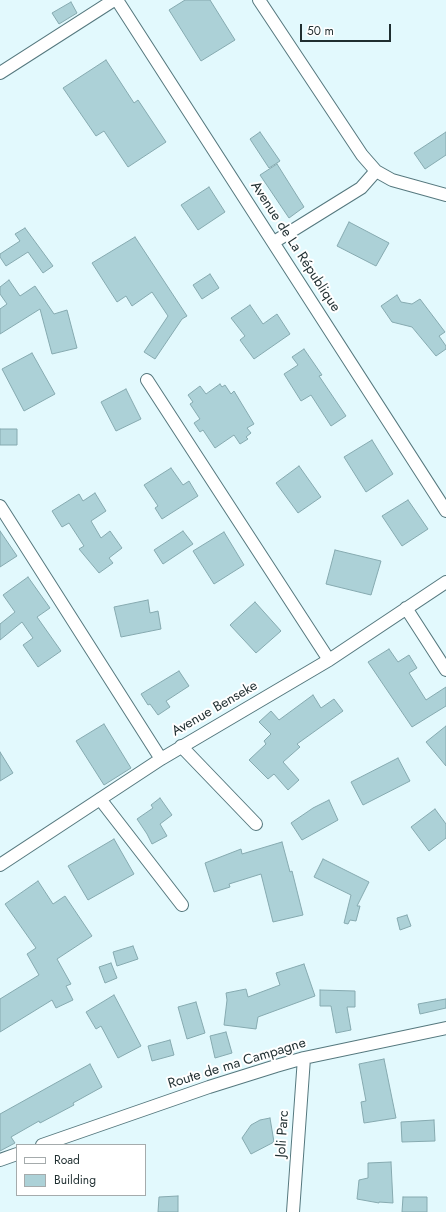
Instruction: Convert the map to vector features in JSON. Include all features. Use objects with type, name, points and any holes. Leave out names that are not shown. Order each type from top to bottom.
[{"type":"street","points":[[0,73],[114,0]]},
{"type":"street","name":"Avenue de La République","points":[[117,0],[446,510]]},
{"type":"street","points":[[259,0],[362,155],[376,171],[392,180],[446,195]]},
{"type":"street","points":[[274,242],[361,188],[376,171]]},
{"type":"street","points":[[147,380],[329,660]]},
{"type":"street","points":[[0,506],[161,759]]},
{"type":"street","name":"Avenue Benseke","points":[[1,861],[181,746],[329,660],[446,582]]},
{"type":"street","points":[[406,608],[446,670]]},
{"type":"street","points":[[181,746],[256,824]]},
{"type":"street","points":[[100,799],[182,905]]},
{"type":"street","name":"Route de ma Campagne","points":[[45,1144],[209,1087],[304,1058],[444,1026]]},
{"type":"street","name":"Joli Parc","points":[[293,1212],[304,1058]]},
{"type":"street","points":[[0,1160],[16,1154]]},
{"type":"building","points":[[185,0],[210,0],[235,40],[201,61],[169,10]]},
{"type":"building","points":[[71,2],[77,13],[59,24],[52,13]]},
{"type":"building","points":[[106,60],[134,103],[138,100],[166,142],[128,167],[104,131],[96,136],[63,88]]},
{"type":"building","points":[[260,132],[280,161],[269,168],[250,139]]},
{"type":"building","points":[[446,132],[446,155],[425,169],[414,153]]},
{"type":"building","points":[[277,164],[304,207],[289,218],[260,175]]},
{"type":"building","points":[[209,187],[225,212],[198,230],[181,205]]},
{"type":"building","points":[[349,222],[389,243],[376,266],[337,246]]},
{"type":"building","points":[[25,228],[53,266],[43,273],[28,252],[6,266],[0,257],[0,254],[20,241],[15,234]]},
{"type":"building","points":[[135,237],[187,316],[182,319],[155,359],[144,352],[168,316],[152,292],[132,306],[126,296],[117,302],[92,263]]},
{"type":"building","points":[[210,274],[219,288],[202,299],[193,285]]},
{"type":"building","points":[[9,280],[20,296],[35,286],[54,314],[67,310],[77,348],[52,354],[40,309],[0,334],[0,309],[7,304],[0,294],[0,287]]},
{"type":"building","points":[[397,295],[401,302],[412,304],[420,299],[445,332],[439,336],[446,346],[446,349],[436,356],[412,327],[392,322],[381,306]]},
{"type":"building","points":[[250,305],[263,324],[277,314],[290,334],[254,359],[240,340],[245,336],[231,318]]},
{"type":"building","points":[[304,349],[322,375],[319,376],[346,416],[331,426],[311,395],[301,401],[284,374],[298,365],[292,357]]},
{"type":"building","points":[[32,353],[55,394],[24,411],[2,369]]},
{"type":"building","points":[[220,384],[222,387],[225,385],[231,394],[234,391],[254,424],[247,428],[251,433],[246,437],[248,439],[240,444],[234,435],[215,448],[203,430],[200,432],[194,423],[200,419],[190,404],[193,402],[188,395],[200,386],[206,394]]},
{"type":"building","points":[[126,389],[141,419],[116,431],[101,402]]},
{"type":"building","points":[[0,429],[17,429],[17,445],[0,445]]},
{"type":"building","points":[[372,440],[393,474],[366,492],[344,457]]},
{"type":"building","points":[[299,466],[321,497],[298,513],[276,483]]},
{"type":"building","points":[[171,468],[183,485],[189,481],[198,496],[162,519],[155,508],[158,506],[144,485]]},
{"type":"building","points":[[95,493],[106,511],[91,521],[101,538],[110,531],[122,548],[109,558],[113,563],[99,573],[79,549],[84,546],[69,523],[62,527],[52,511],[79,494],[83,501]]},
{"type":"building","points":[[408,500],[428,529],[402,546],[382,516]]},
{"type":"building","points":[[0,531],[17,556],[0,567]]},
{"type":"building","points":[[183,531],[193,544],[163,564],[154,550]]},
{"type":"building","points":[[224,532],[244,565],[214,584],[193,551]]},
{"type":"building","points":[[335,550],[381,561],[371,595],[326,584]]},
{"type":"building","points":[[28,577],[50,608],[37,617],[61,651],[38,667],[23,645],[33,638],[22,622],[0,640],[0,624],[15,612],[3,595]]},
{"type":"building","points":[[148,600],[150,613],[158,611],[161,629],[121,637],[114,607]]},
{"type":"building","points":[[255,602],[281,631],[256,653],[230,625]]},
{"type":"building","points":[[389,649],[398,662],[409,655],[417,668],[409,673],[426,700],[446,687],[446,706],[412,727],[368,662]]},
{"type":"building","points":[[179,671],[189,686],[166,701],[170,707],[158,715],[150,704],[148,705],[141,694]]},
{"type":"building","points":[[313,695],[321,708],[334,699],[343,711],[297,744],[300,747],[283,762],[299,780],[288,790],[274,774],[268,779],[249,760],[266,744],[264,741],[271,734],[259,722],[271,711],[279,720]]},
{"type":"building","points":[[104,724],[131,768],[104,785],[76,741]]},
{"type":"building","points":[[446,726],[446,766],[426,742]]},
{"type":"building","points":[[0,752],[13,773],[0,781]]},
{"type":"building","points":[[398,758],[410,781],[363,805],[351,782]]},
{"type":"building","points":[[160,798],[172,815],[160,824],[167,836],[152,844],[137,819],[153,808],[151,805]]},
{"type":"building","points":[[329,800],[338,820],[302,840],[291,823],[313,808]]},
{"type":"building","points":[[435,809],[446,824],[446,838],[429,851],[411,827]]},
{"type":"building","points":[[114,839],[134,874],[88,900],[68,866]]},
{"type":"building","points":[[282,842],[290,872],[292,871],[303,915],[273,922],[261,874],[229,884],[230,887],[214,892],[205,863],[241,849],[242,854]]},
{"type":"building","points":[[323,859],[369,882],[357,906],[360,906],[356,921],[350,920],[348,924],[344,923],[351,895],[314,877]]},
{"type":"building","points":[[38,881],[53,904],[65,896],[92,936],[57,959],[71,984],[66,986],[73,1000],[56,1008],[52,1000],[0,1032],[0,999],[39,975],[27,954],[36,948],[5,904]]},
{"type":"building","points":[[407,915],[411,926],[400,930],[397,918]]},
{"type":"building","points":[[133,946],[138,959],[117,966],[113,952]]},
{"type":"building","points":[[111,963],[117,978],[105,983],[99,967]]},
{"type":"building","points":[[304,964],[315,996],[258,1017],[256,1029],[224,1025],[227,1000],[226,993],[246,989],[248,997],[280,985],[276,973]]},
{"type":"building","points":[[320,990],[355,991],[355,1007],[347,1007],[351,1030],[336,1033],[331,1006],[320,1006]]},
{"type":"building","points":[[114,995],[141,1046],[118,1058],[101,1026],[96,1029],[86,1012]]},
{"type":"building","points":[[446,999],[446,1008],[420,1014],[418,1004]]},
{"type":"building","points":[[196,1002],[205,1033],[187,1039],[178,1007]]},
{"type":"building","points":[[226,1032],[232,1053],[215,1058],[210,1036]]},
{"type":"building","points":[[170,1040],[174,1055],[152,1061],[148,1046]]},
{"type":"building","points":[[384,1059],[396,1118],[364,1123],[361,1102],[366,1101],[359,1064]]},
{"type":"building","points":[[90,1064],[102,1087],[73,1103],[74,1105],[40,1123],[39,1121],[11,1137],[15,1143],[0,1151],[0,1114]]},
{"type":"building","points":[[270,1118],[274,1142],[251,1154],[242,1138],[251,1125],[260,1120]]},
{"type":"building","points":[[434,1120],[435,1141],[402,1142],[401,1122]]},
{"type":"building","points":[[391,1162],[393,1203],[379,1203],[357,1199],[359,1180],[368,1178],[368,1163]]},
{"type":"building","points":[[178,1196],[178,1212],[158,1212],[159,1197]]},
{"type":"building","points":[[403,1197],[427,1197],[427,1212],[402,1212]]}]
